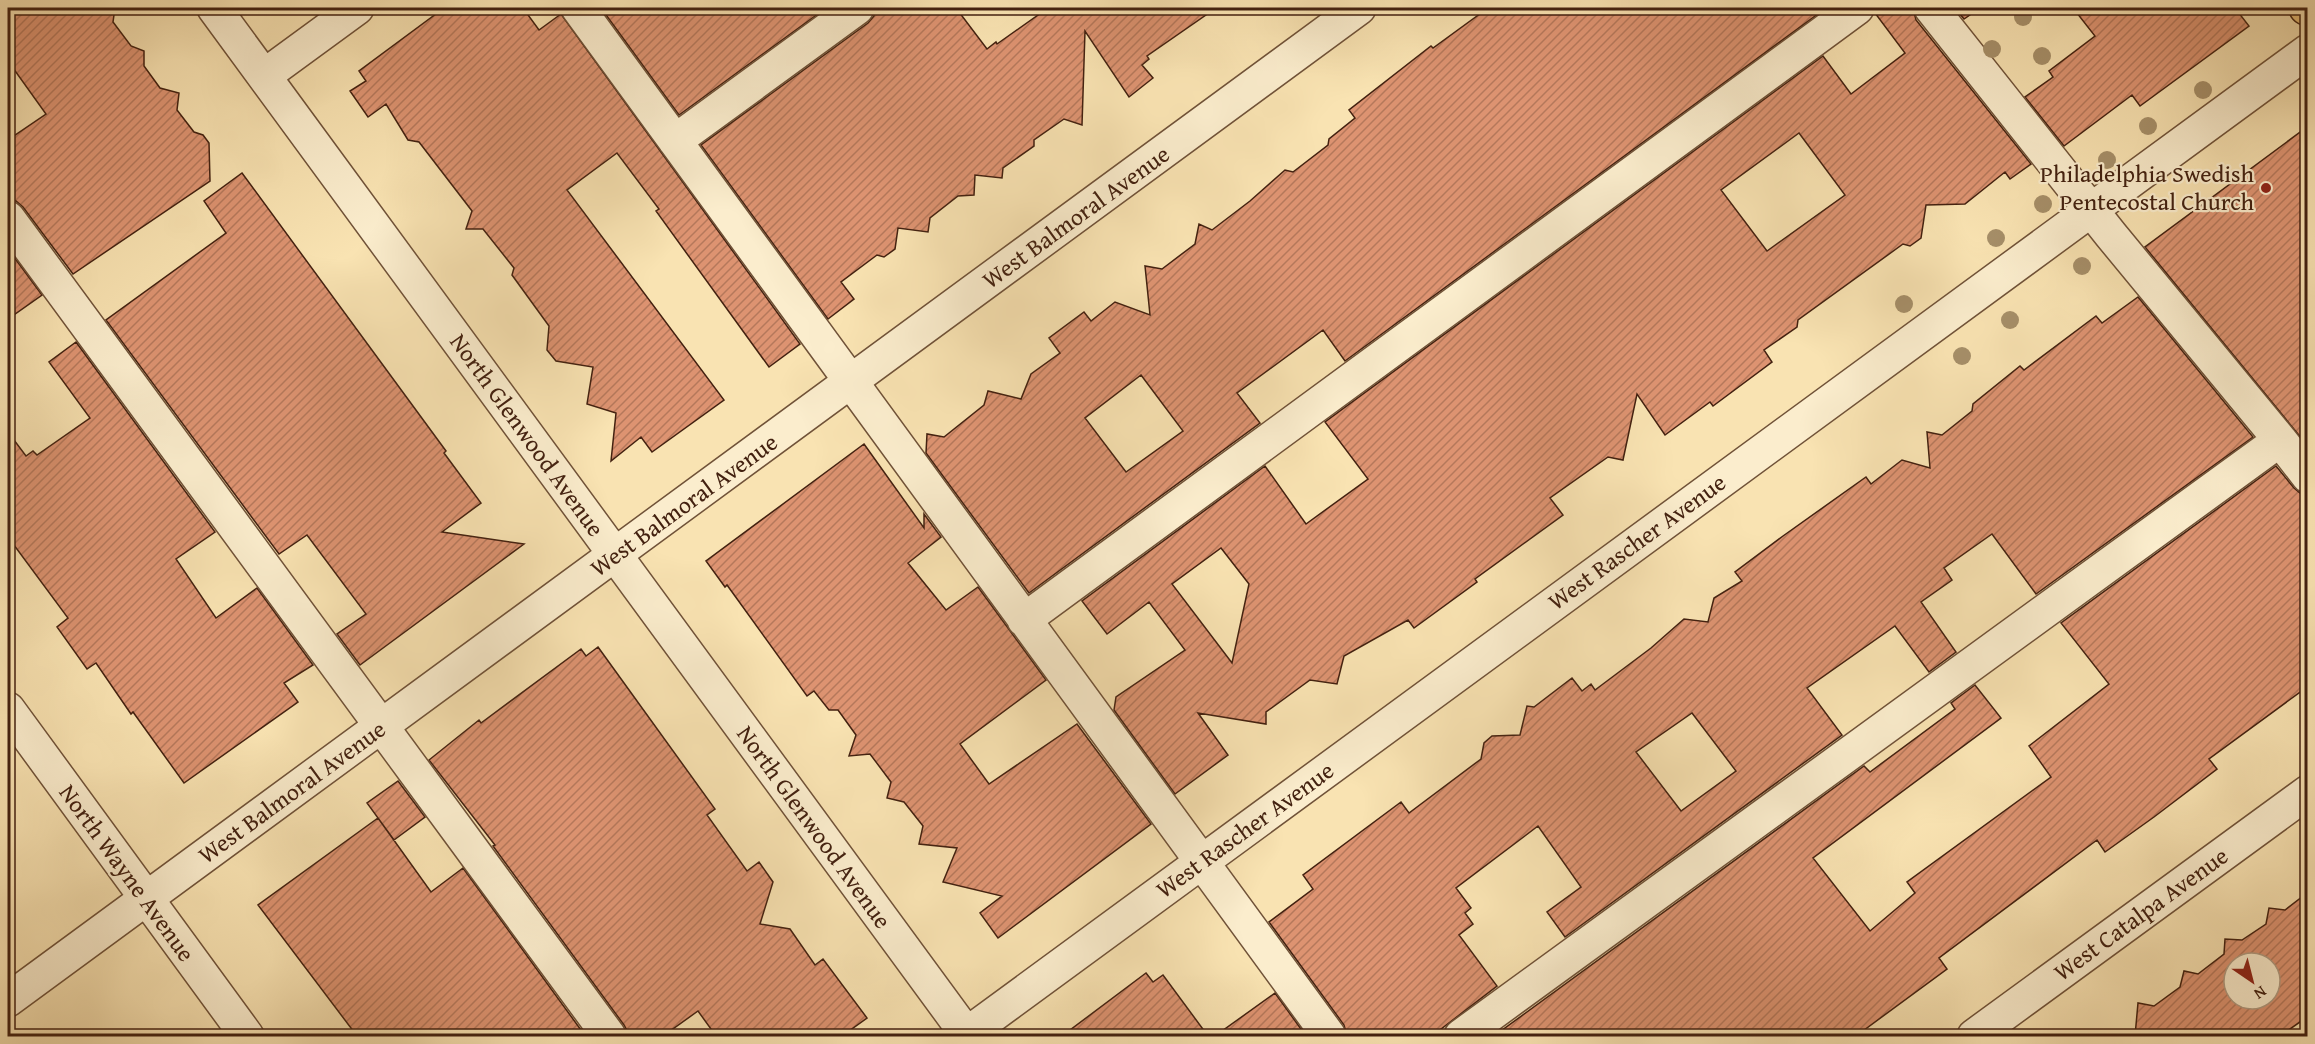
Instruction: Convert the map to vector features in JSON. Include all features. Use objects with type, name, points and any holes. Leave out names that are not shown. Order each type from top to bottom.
[{"type":"street","name":"North Glenwood Avenue","points":[[214,8],[967,1035]]},
{"type":"street","points":[[264,76],[357,8]]},
{"type":"street","points":[[578,8],[1329,1036]]},
{"type":"street","points":[[675,141],[857,8]]},
{"type":"street","name":"West Balmoral Avenue","points":[[8,1000],[1359,8]]},
{"type":"street","points":[[1024,620],[1857,8]]},
{"type":"street","points":[[1931,8],[2307,476]]},
{"type":"street","name":"West Rascher Avenue","points":[[967,1035],[2307,51]]},
{"type":"street","points":[[8,218],[609,1036]]},
{"type":"street","points":[[1461,1036],[2280,440]]},
{"type":"street","name":"North Wayne Avenue","points":[[8,709],[247,1036]]},
{"type":"street","name":"West Catalpa Avenue","points":[[1974,1036],[2307,792]]},
{"type":"building","points":[[8,8],[115,8],[113,22],[131,46],[144,51],[144,66],[160,88],[179,93],[177,110],[194,132],[203,135],[209,143],[210,181],[73,274],[23,207],[16,201],[8,200],[8,140],[46,114],[8,61]]},
{"type":"building","points":[[444,8],[523,8],[539,30],[561,14],[800,344],[769,367],[656,211],[659,209],[617,153],[567,190],[724,400],[652,452],[641,437],[611,461],[616,413],[587,404],[593,367],[556,361],[547,350],[549,326],[512,275],[514,268],[483,229],[466,229],[472,211],[419,142],[408,140],[386,104],[368,117],[350,91],[366,81],[359,71]]},
{"type":"building","points":[[601,8],[826,8],[679,115]]},
{"type":"building","points":[[875,8],[956,8],[987,49],[1048,8],[1216,8],[1147,56],[1149,59],[1142,65],[1153,78],[1129,97],[1085,31],[1082,125],[1064,119],[1034,140],[1034,146],[1003,168],[1002,178],[975,175],[974,195],[958,196],[930,218],[928,232],[898,228],[895,249],[884,257],[877,255],[841,282],[854,299],[828,319],[701,145],[868,23],[874,16]]},
{"type":"building","points":[[1488,8],[1826,8],[1345,361],[1323,330],[1237,393],[1260,423],[1029,593],[926,453],[927,434],[944,437],[984,405],[988,391],[1021,399],[1031,374],[1060,353],[1049,338],[1084,312],[1091,321],[1115,302],[1150,315],[1145,266],[1162,269],[1195,244],[1199,224],[1212,230],[1285,170],[1293,172],[1328,145],[1329,139],[1355,118],[1349,110],[1431,46],[1433,48]],"holes":[[[1141,375],[1183,431],[1126,472],[1085,418]]]},
{"type":"building","points":[[1875,8],[1913,8],[1916,20],[2031,164],[2010,179],[2005,172],[1965,204],[1926,205],[1921,238],[1910,246],[1903,244],[1798,320],[1797,327],[1764,350],[1772,362],[1713,406],[1710,402],[1665,435],[1637,394],[1623,460],[1608,457],[1550,498],[1563,515],[1475,579],[1477,582],[1414,628],[1408,620],[1344,656],[1337,684],[1310,680],[1266,712],[1266,724],[1198,713],[1228,755],[1175,794],[1114,710],[1116,697],[1185,650],[1149,602],[1107,634],[1082,601],[1265,466],[1306,524],[1368,479],[1325,422],[1823,56],[1851,94],[1905,53],[1875,13]],"holes":[[[1799,133],[1845,195],[1767,251],[1721,190]],[[1221,548],[1249,584],[1232,663],[1172,584]]]},
{"type":"building","points":[[1955,8],[1980,8],[1964,19]]},
{"type":"building","points":[[2073,8],[2235,8],[2249,26],[2140,106],[2132,95],[2064,146],[2025,97],[2053,77],[2049,71],[2095,36]]},
{"type":"building","name":"Philadelphia Swedish Pentecostal Church","points":[[2307,127],[2307,445],[2145,247]]},
{"type":"building","points":[[242,173],[446,451],[444,453],[481,503],[442,532],[524,544],[360,665],[337,634],[366,614],[307,535],[279,554],[106,320],[226,233],[204,201]]},
{"type":"building","points":[[8,249],[42,295],[8,319]]},
{"type":"building","points":[[2138,297],[2253,437],[2036,594],[1992,534],[1944,568],[1952,580],[1921,602],[1956,652],[1929,672],[1895,626],[1807,688],[1842,735],[1565,937],[1547,912],[1581,887],[1538,826],[1456,888],[1471,908],[1465,913],[1473,924],[1459,935],[1497,986],[1432,1036],[1347,1036],[1344,1025],[1269,922],[1313,889],[1303,875],[1401,802],[1409,813],[1481,759],[1484,743],[1492,736],[1520,735],[1527,706],[1534,707],[1572,678],[1582,691],[1591,684],[1595,690],[1651,648],[1684,619],[1708,622],[1714,598],[1742,581],[1735,572],[1866,477],[1871,484],[1902,460],[1930,468],[1927,432],[1942,435],[1972,411],[1973,404],[2020,366],[2024,370],[2096,316],[2102,323]],"holes":[[[1692,713],[1736,771],[1681,811],[1636,752]]]},
{"type":"building","points":[[76,342],[215,532],[176,559],[216,618],[257,588],[313,665],[284,683],[298,702],[184,783],[133,712],[131,714],[96,663],[87,669],[57,627],[68,618],[8,537],[8,432],[26,456],[33,451],[37,455],[90,418],[49,362]]},
{"type":"building","points":[[864,444],[924,528],[924,514],[941,537],[908,563],[946,610],[978,587],[1046,680],[960,744],[989,784],[1077,724],[1151,824],[998,938],[980,913],[1002,896],[943,882],[957,848],[919,844],[923,826],[904,802],[887,798],[891,782],[870,754],[849,756],[856,735],[838,710],[829,710],[814,691],[807,696],[727,585],[725,587],[706,561]]},
{"type":"building","points":[[2276,466],[2294,488],[2300,493],[2307,494],[2307,687],[2209,759],[2217,769],[2154,817],[2105,852],[2097,840],[1939,958],[1947,969],[1856,1036],[1494,1036],[1864,766],[1870,772],[1955,709],[1951,703],[1975,685],[2001,718],[1813,858],[1870,931],[1915,893],[1907,882],[2051,777],[2029,746],[2109,684],[2061,623]]},
{"type":"building","points":[[598,647],[715,809],[707,815],[747,871],[759,862],[773,882],[760,924],[790,929],[815,965],[823,959],[867,1018],[842,1036],[716,1036],[698,1011],[663,1036],[630,1036],[493,846],[495,845],[429,760],[479,720],[481,723],[581,649],[586,656]]},
{"type":"building","points":[[398,781],[425,817],[394,840],[367,803]]},
{"type":"building","points":[[378,818],[431,892],[463,868],[581,1030],[572,1036],[357,1036],[258,905]]},
{"type":"building","points":[[2307,893],[2307,1017],[2280,1036],[2135,1036],[2138,1003],[2154,1006],[2180,987],[2184,971],[2198,974],[2222,956],[2222,1011],[2282,1011],[2282,951],[2224,951],[2225,939],[2242,940],[2266,924],[2269,908],[2285,910]]},
{"type":"building","points":[[1146,973],[1153,982],[1163,975],[1208,1036],[1062,1036]]},
{"type":"building","points":[[1275,993],[1306,1036],[1215,1036]]},
{"type":"place","name":"Philadelphia Swedish Pentecostal Church","points":[[2266,188]]}]
